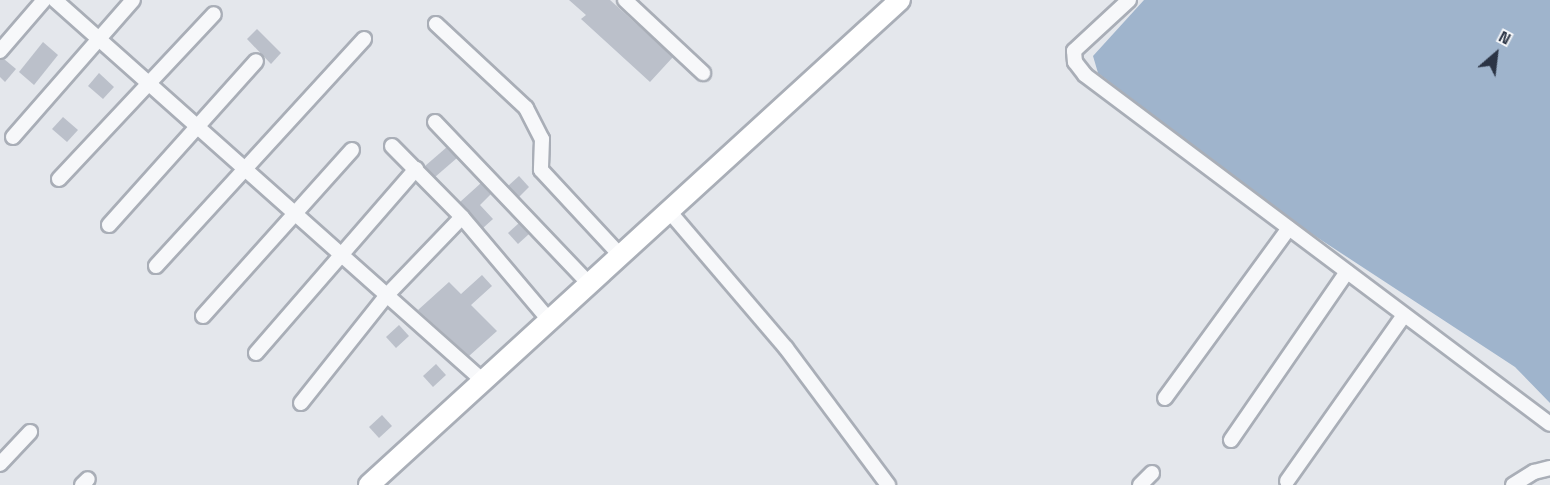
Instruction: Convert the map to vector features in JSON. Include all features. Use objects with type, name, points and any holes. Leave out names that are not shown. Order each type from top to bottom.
[{"type":"street","points":[[0,51],[44,0]]},
{"type":"street","points":[[55,0],[481,379]]},
{"type":"street","points":[[13,136],[133,0]]},
{"type":"street","points":[[625,0],[703,74]]},
{"type":"street","points":[[369,485],[481,379],[590,285],[900,0]]},
{"type":"street","points":[[1129,0],[1074,51],[1075,62],[1085,75],[1550,423]]},
{"type":"street","points":[[58,179],[214,14]]},
{"type":"street","points":[[436,24],[526,108],[542,138],[541,170],[621,256]]},
{"type":"street","points":[[156,266],[364,39]]},
{"type":"street","points":[[110,225],[256,61]]},
{"type":"street","points":[[435,122],[590,285]]},
{"type":"street","points":[[392,146],[462,217],[549,320]]},
{"type":"street","points":[[203,316],[352,150]]},
{"type":"street","points":[[256,353],[339,254],[416,170]]},
{"type":"street","points":[[669,211],[786,348],[888,485]]},
{"type":"street","points":[[301,403],[387,295],[462,217]]},
{"type":"street","points":[[1165,398],[1289,228]]},
{"type":"street","points":[[1232,440],[1347,272]]},
{"type":"street","points":[[1287,481],[1404,315]]},
{"type":"street","points":[[0,464],[30,432]]},
{"type":"street","points":[[1513,485],[1534,472],[1550,468]]},
{"type":"street","points":[[1140,485],[1152,473]]},
{"type":"water","points":[[1144,0],[1550,0],[1550,403],[1515,367],[1286,217],[1098,73],[1093,56]]},
{"type":"building","points":[[569,0],[610,0],[673,57],[650,82],[581,19],[586,15]]},
{"type":"building","points":[[257,29],[281,53],[271,64],[247,39]]},
{"type":"building","points":[[43,42],[58,55],[34,85],[19,72]]},
{"type":"building","points":[[4,59],[16,69],[5,82],[0,77],[0,60]]},
{"type":"building","points":[[99,73],[114,87],[103,99],[88,86]]},
{"type":"building","points":[[63,117],[78,130],[67,142],[52,129]]},
{"type":"building","points":[[447,147],[457,158],[435,177],[425,166]]},
{"type":"building","points":[[519,176],[529,187],[519,197],[508,186]]},
{"type":"building","points":[[481,183],[491,194],[480,205],[493,219],[483,228],[460,202]]},
{"type":"building","points":[[519,223],[529,234],[518,244],[508,233]]},
{"type":"building","points":[[482,275],[492,286],[471,305],[497,331],[469,356],[418,310],[449,282],[461,294]]},
{"type":"building","points":[[399,325],[409,336],[396,348],[386,337]]},
{"type":"building","points":[[436,364],[446,375],[433,387],[423,376]]},
{"type":"building","points":[[382,415],[392,426],[379,438],[369,427]]}]
